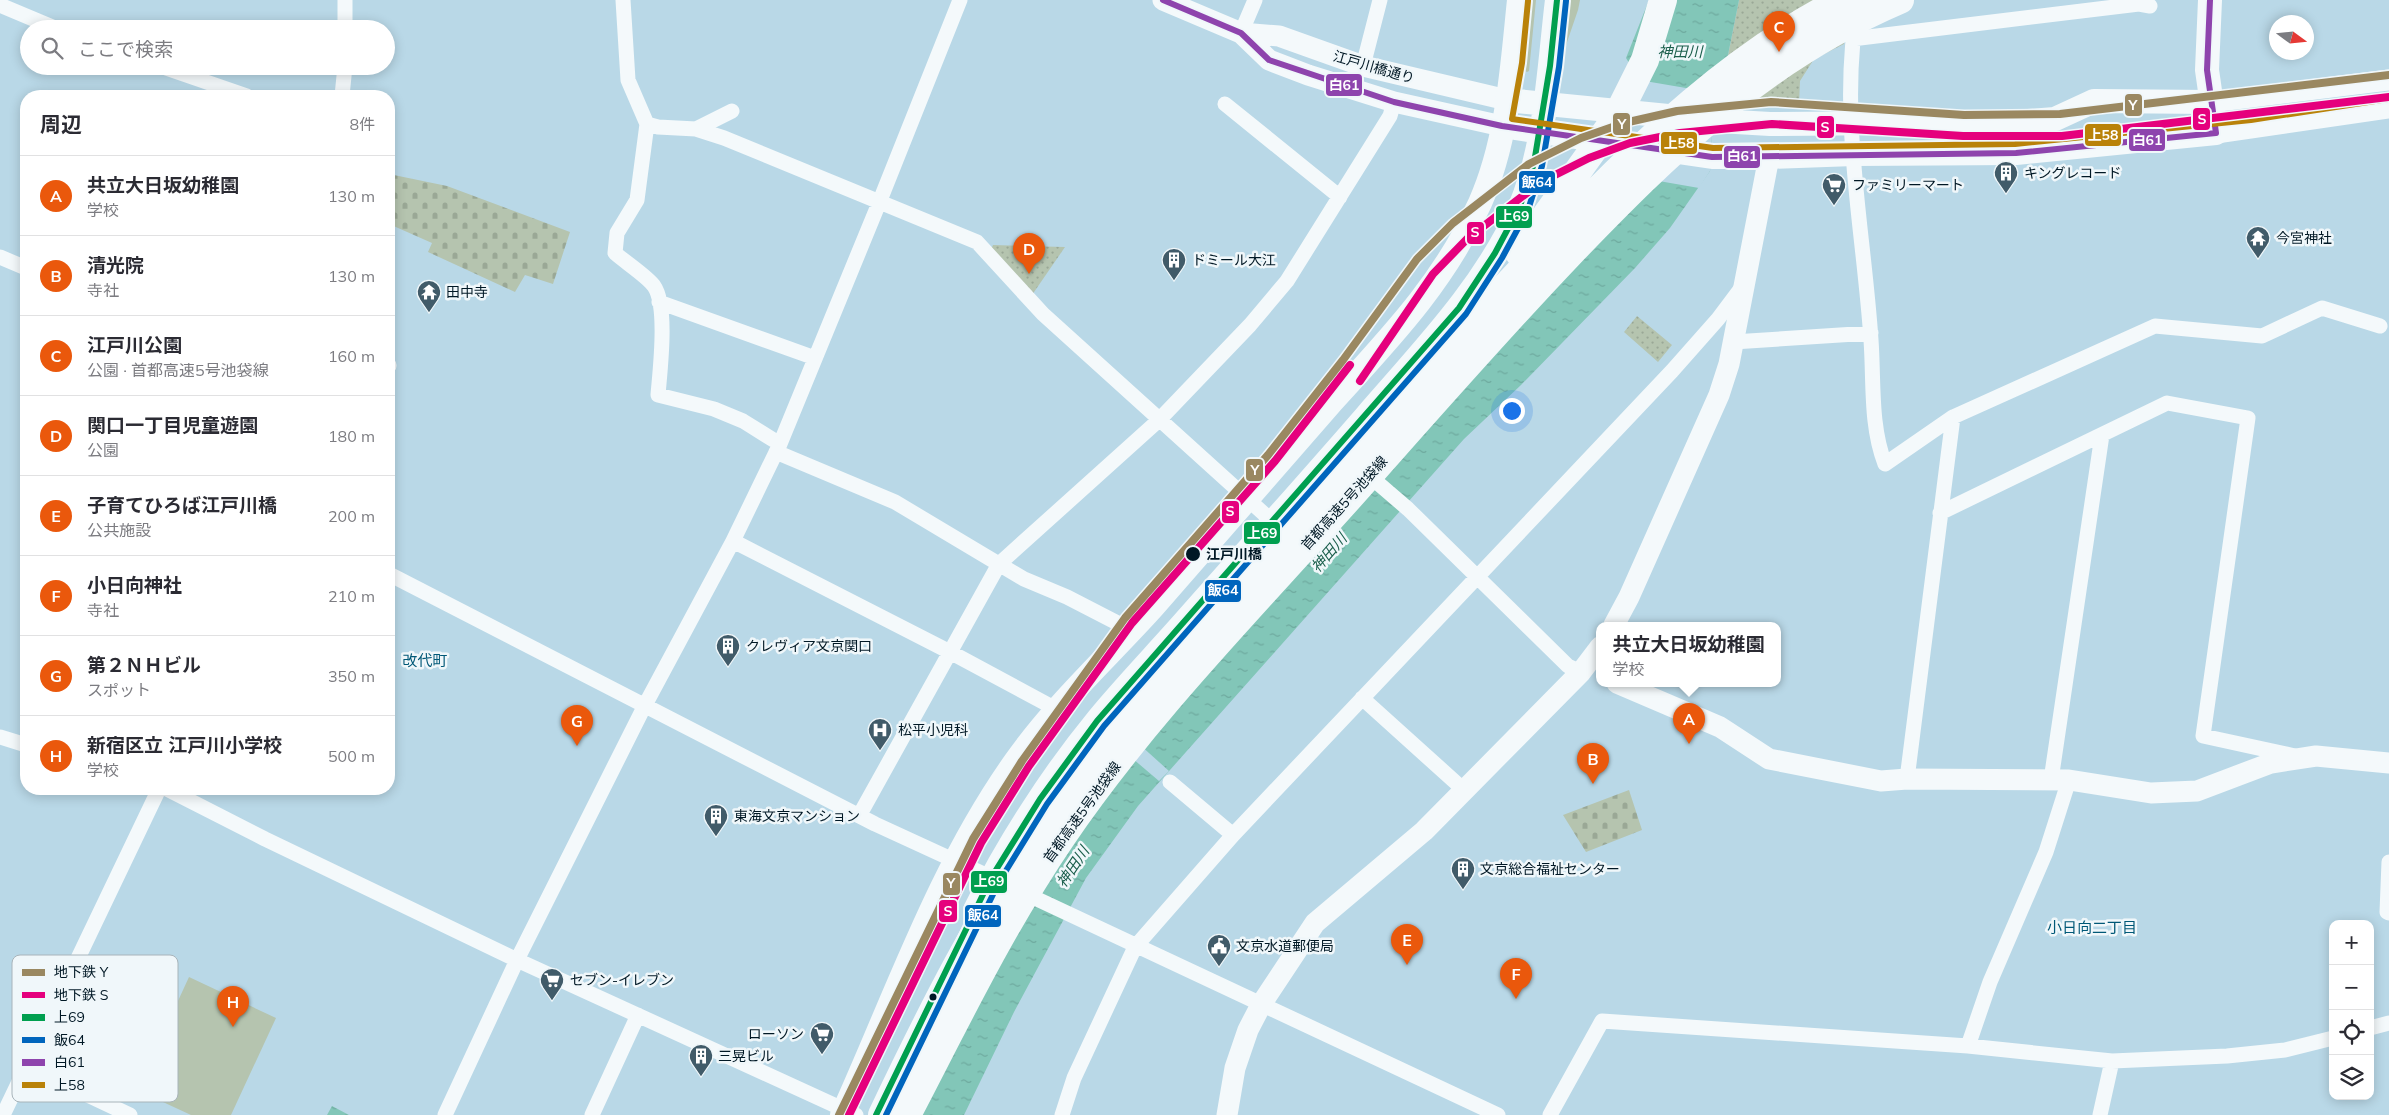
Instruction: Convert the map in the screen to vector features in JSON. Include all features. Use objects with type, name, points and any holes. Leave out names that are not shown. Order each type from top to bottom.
[{"type":"highway","points":[[1490,302],[1527,240],[1595,150],[1616,118],[1644,60],[1663,0]]},
{"type":"highway","name":"首都高速5号池袋線","points":[[882,1115],[972,940],[1007,879],[1050,814],[1150,686],[1490,302],[1650,138],[1743,63],[1784,35],[1843,0]]},
{"type":"highway","name":"首都高速5号池袋線","points":[[906,1115],[992,951],[1028,890],[1064,834],[1108,775],[1174,694],[1475,356],[1621,201],[1664,158],[1712,117],[1755,81],[1796,55],[1840,28],[1900,0]]},
{"type":"main road","points":[[847,1113],[955,862],[978,819],[1016,761],[1056,709],[1131,630],[1400,327],[1436,282],[1459,245],[1481,200],[1495,159],[1507,100],[1519,0]]},
{"type":"main road","points":[[876,1115],[991,878],[1040,799],[1097,721],[1459,308],[1495,253],[1520,206],[1534,163],[1544,104],[1557,0]]},
{"type":"main road","points":[[1502,126],[1712,157],[2016,153],[2216,133],[2206,70],[2210,0]]},
{"type":"main road","points":[[1507,100],[1718,121],[1770,124],[2014,122],[2055,119],[2094,101],[2211,102]]},
{"type":"street","points":[[345,0],[345,20]]},
{"type":"street","points":[[623,0],[628,80],[648,124],[637,200],[617,233],[616,253],[654,286],[659,302],[662,319],[658,395],[714,409],[743,421],[778,448],[894,502],[999,564],[1131,630]]},
{"type":"street","points":[[445,1115],[517,960],[644,707],[733,542],[778,448],[960,0]]},
{"type":"street","name":"江戸川橋通り","points":[[1163,0],[1241,33],[1279,36],[1363,66],[1507,100]]},
{"type":"street","points":[[1241,33],[1255,0]]},
{"type":"street","points":[[1363,66],[1380,0]]},
{"type":"street","points":[[1860,0],[1852,39],[1852,123],[1871,333],[1874,408],[1879,448],[1885,464],[1952,417],[2155,326],[2262,336],[2322,308],[2380,326]]},
{"type":"street","points":[[1852,39],[2139,4],[2150,6]]},
{"type":"street","points":[[0,5],[36,20]]},
{"type":"street","name":"江戸川橋通り","points":[[1241,33],[1269,60],[1394,102],[1502,126]]},
{"type":"street","points":[[186,75],[230,90]]},
{"type":"street","points":[[343,90],[344,75]]},
{"type":"street","points":[[2211,102],[2389,80]]},
{"type":"street","points":[[859,816],[999,564],[1159,420],[1250,325],[1287,281],[1390,116],[1394,102]]},
{"type":"street","points":[[1225,104],[1340,198]]},
{"type":"street","points":[[2216,133],[2389,108]]},
{"type":"street","points":[[696,129],[732,111]]},
{"type":"street","points":[[648,124],[658,127],[696,129],[724,138],[977,242],[1043,314],[1273,522]]},
{"type":"street","points":[[1616,622],[1629,597],[1719,395],[1729,364],[1769,157]]},
{"type":"street","points":[[0,257],[20,265]]},
{"type":"street","points":[[1062,1115],[1084,1057],[1135,947],[1233,835],[1690,351],[1744,285]]},
{"type":"street","points":[[659,302],[814,358]]},
{"type":"street","points":[[1733,342],[1871,333]]},
{"type":"street","points":[[1940,513],[2166,404],[2248,418],[2203,736],[2303,758]]},
{"type":"street","points":[[1906,779],[1952,417]]},
{"type":"street","points":[[1968,1046],[1990,982],[2046,852],[2060,780],[2102,435]]},
{"type":"street","points":[[1338,448],[1408,509],[1476,578],[1568,666],[1591,674]]},
{"type":"street","points":[[733,542],[950,652],[1056,709]]},
{"type":"street","points":[[395,577],[859,816],[1135,947],[1262,1002],[1493,1114]]},
{"type":"street","points":[[1227,1115],[1235,1068],[1248,1030],[1262,1002],[1315,923],[1424,831],[1464,790],[1591,674],[1596,659]]},
{"type":"street","points":[[1626,687],[1720,727],[1769,759],[1881,780],[2060,780],[2151,793],[2197,791],[2271,763],[2316,756],[2389,764]]},
{"type":"street","points":[[1362,698],[1464,790]]},
{"type":"street","points":[[0,737],[20,743]]},
{"type":"street","points":[[1170,782],[1233,835]]},
{"type":"street","points":[[79,955],[156,795]]},
{"type":"street","points":[[179,795],[273,843],[517,960],[847,1113]]},
{"type":"street","points":[[2389,862],[2386,912],[2389,913]]},
{"type":"street","points":[[592,1115],[638,1015]]},
{"type":"street","points":[[1550,1115],[1602,1021],[1968,1046],[2112,1061],[2227,1056],[2291,1050],[2329,1039]]},
{"type":"street","points":[[2374,1027],[2389,1023]]},
{"type":"street","points":[[2100,1115],[2112,1061]]},
{"type":"street","points":[[4,1105],[12,1091]]},
{"type":"street","points":[[102,1102],[130,1115]]},
{"type":"green space","points":[[1532,0],[1536,0],[1529,71],[1527,72],[1525,71]]},
{"type":"green space","points":[[1569,0],[1580,0],[1565,48]]},
{"type":"green space","points":[[1739,0],[1849,0],[1844,44],[1814,59],[1800,81],[1799,105],[1718,106]]},
{"type":"green space","points":[[395,175],[447,186],[570,232],[553,284],[525,275],[515,292],[428,252],[432,243],[395,227]]},
{"type":"green space","points":[[993,245],[1065,247],[1032,295],[989,254]]},
{"type":"green space","points":[[1637,316],[1672,345],[1658,362],[1624,332]]},
{"type":"green space","points":[[1629,790],[1642,830],[1586,852],[1563,815]]},
{"type":"green space","points":[[189,977],[276,1018],[231,1115],[191,1115],[163,1102],[178,1102],[178,1001]]},
{"type":"water","name":"神田川","points":[[1649,0],[1739,0],[1712,135],[1710,171],[1670,228],[1635,268],[1521,385],[1464,439],[1138,806],[1086,878],[1014,1012],[964,1115],[898,1115],[1001,910],[1618,155],[1644,87],[1626,58]]},
{"type":"water","points":[[332,1106],[349,1115],[327,1115]]},
{"type":"pier","points":[[1639,80],[1721,94],[1712,135],[1710,171],[1699,188],[1607,172],[1618,154],[1644,87]]},
{"type":"pier","points":[[1129,735],[1169,771],[1159,781],[1119,747]]},
{"type":"metro line","name":"Y","points":[[839,1115],[973,839],[1022,761],[1125,618],[1268,455],[1343,360],[1417,259],[1453,223],[1529,164],[1581,138],[1624,123],[1677,111],[1771,102],[1964,115],[2060,114],[2389,75]]},
{"type":"metro line","name":"S","points":[[1360,381],[1433,274],[1467,239],[1541,182],[1589,158],[1630,143],[1680,133],[1772,124],[1963,136],[2062,136],[2389,97]]},
{"type":"metro line","name":"S","points":[[849,1115],[981,843],[1029,766],[1132,623],[1275,461],[1350,365]]},
{"type":"transit line","name":"白61","points":[[1163,0],[1241,33],[1269,60],[1394,102],[1502,126],[1712,157],[2016,153],[2216,133],[2207,70],[2210,0]]},
{"type":"transit line","name":"上69","points":[[876,1115],[991,878],[1040,799],[1097,721],[1459,308],[1495,253],[1520,206],[1534,163],[1550,66],[1557,0]]},
{"type":"transit line","name":"上58","points":[[1528,1],[1522,63],[1512,119],[1713,148],[2015,144],[2251,120],[2388,99]]},
{"type":"transit line","name":"飯64","points":[[886,1115],[999,882],[1047,804],[1104,726],[1466,314],[1502,258],[1528,210],[1542,166],[1559,67],[1566,1]]},
{"type":"place","name":"江戸川公園","points":[[1779,52]]},
{"type":"place","name":"キングレコード","points":[[2006,194]]},
{"type":"place","name":"ファミリーマート","points":[[1834,206]]},
{"type":"place","name":"今宮神社","points":[[2258,259]]},
{"type":"place","name":"関口一丁目児童遊園","points":[[1029,274]]},
{"type":"place","name":"ドミール大江","points":[[1174,281]]},
{"type":"place","name":"田中寺","points":[[429,313]]},
{"type":"place","name":"江戸川橋","points":[[1193,554]]},
{"type":"place","name":"クレヴィア文京関口","points":[[728,667]]},
{"type":"place","name":"共立大日坂幼稚園","points":[[1689,744]]},
{"type":"place","name":"第２ＮＨビル","points":[[577,746]]},
{"type":"place","name":"松平小児科","points":[[880,751]]},
{"type":"place","name":"清光院","points":[[1593,784]]},
{"type":"place","name":"東海文京マンション","points":[[716,837]]},
{"type":"place","name":"文京総合福祉センター","points":[[1463,890]]},
{"type":"place","name":"子育てひろば江戸川橋","points":[[1407,965]]},
{"type":"place","name":"文京水道郵便局","points":[[1219,967]]},
{"type":"place","name":"小日向神社","points":[[1516,999]]},
{"type":"place","name":"セブン-イレブン","points":[[552,1001]]},
{"type":"place","name":"新宿区立 江戸川小学校","points":[[233,1027]]},
{"type":"place","name":"ローソン","points":[[822,1055]]},
{"type":"place","name":"三晃ビル","points":[[701,1077]]},
{"type":"district","name":"改代町","points":[[425,661]]},
{"type":"district","name":"小日向二丁目","points":[[2092,928]]}]
